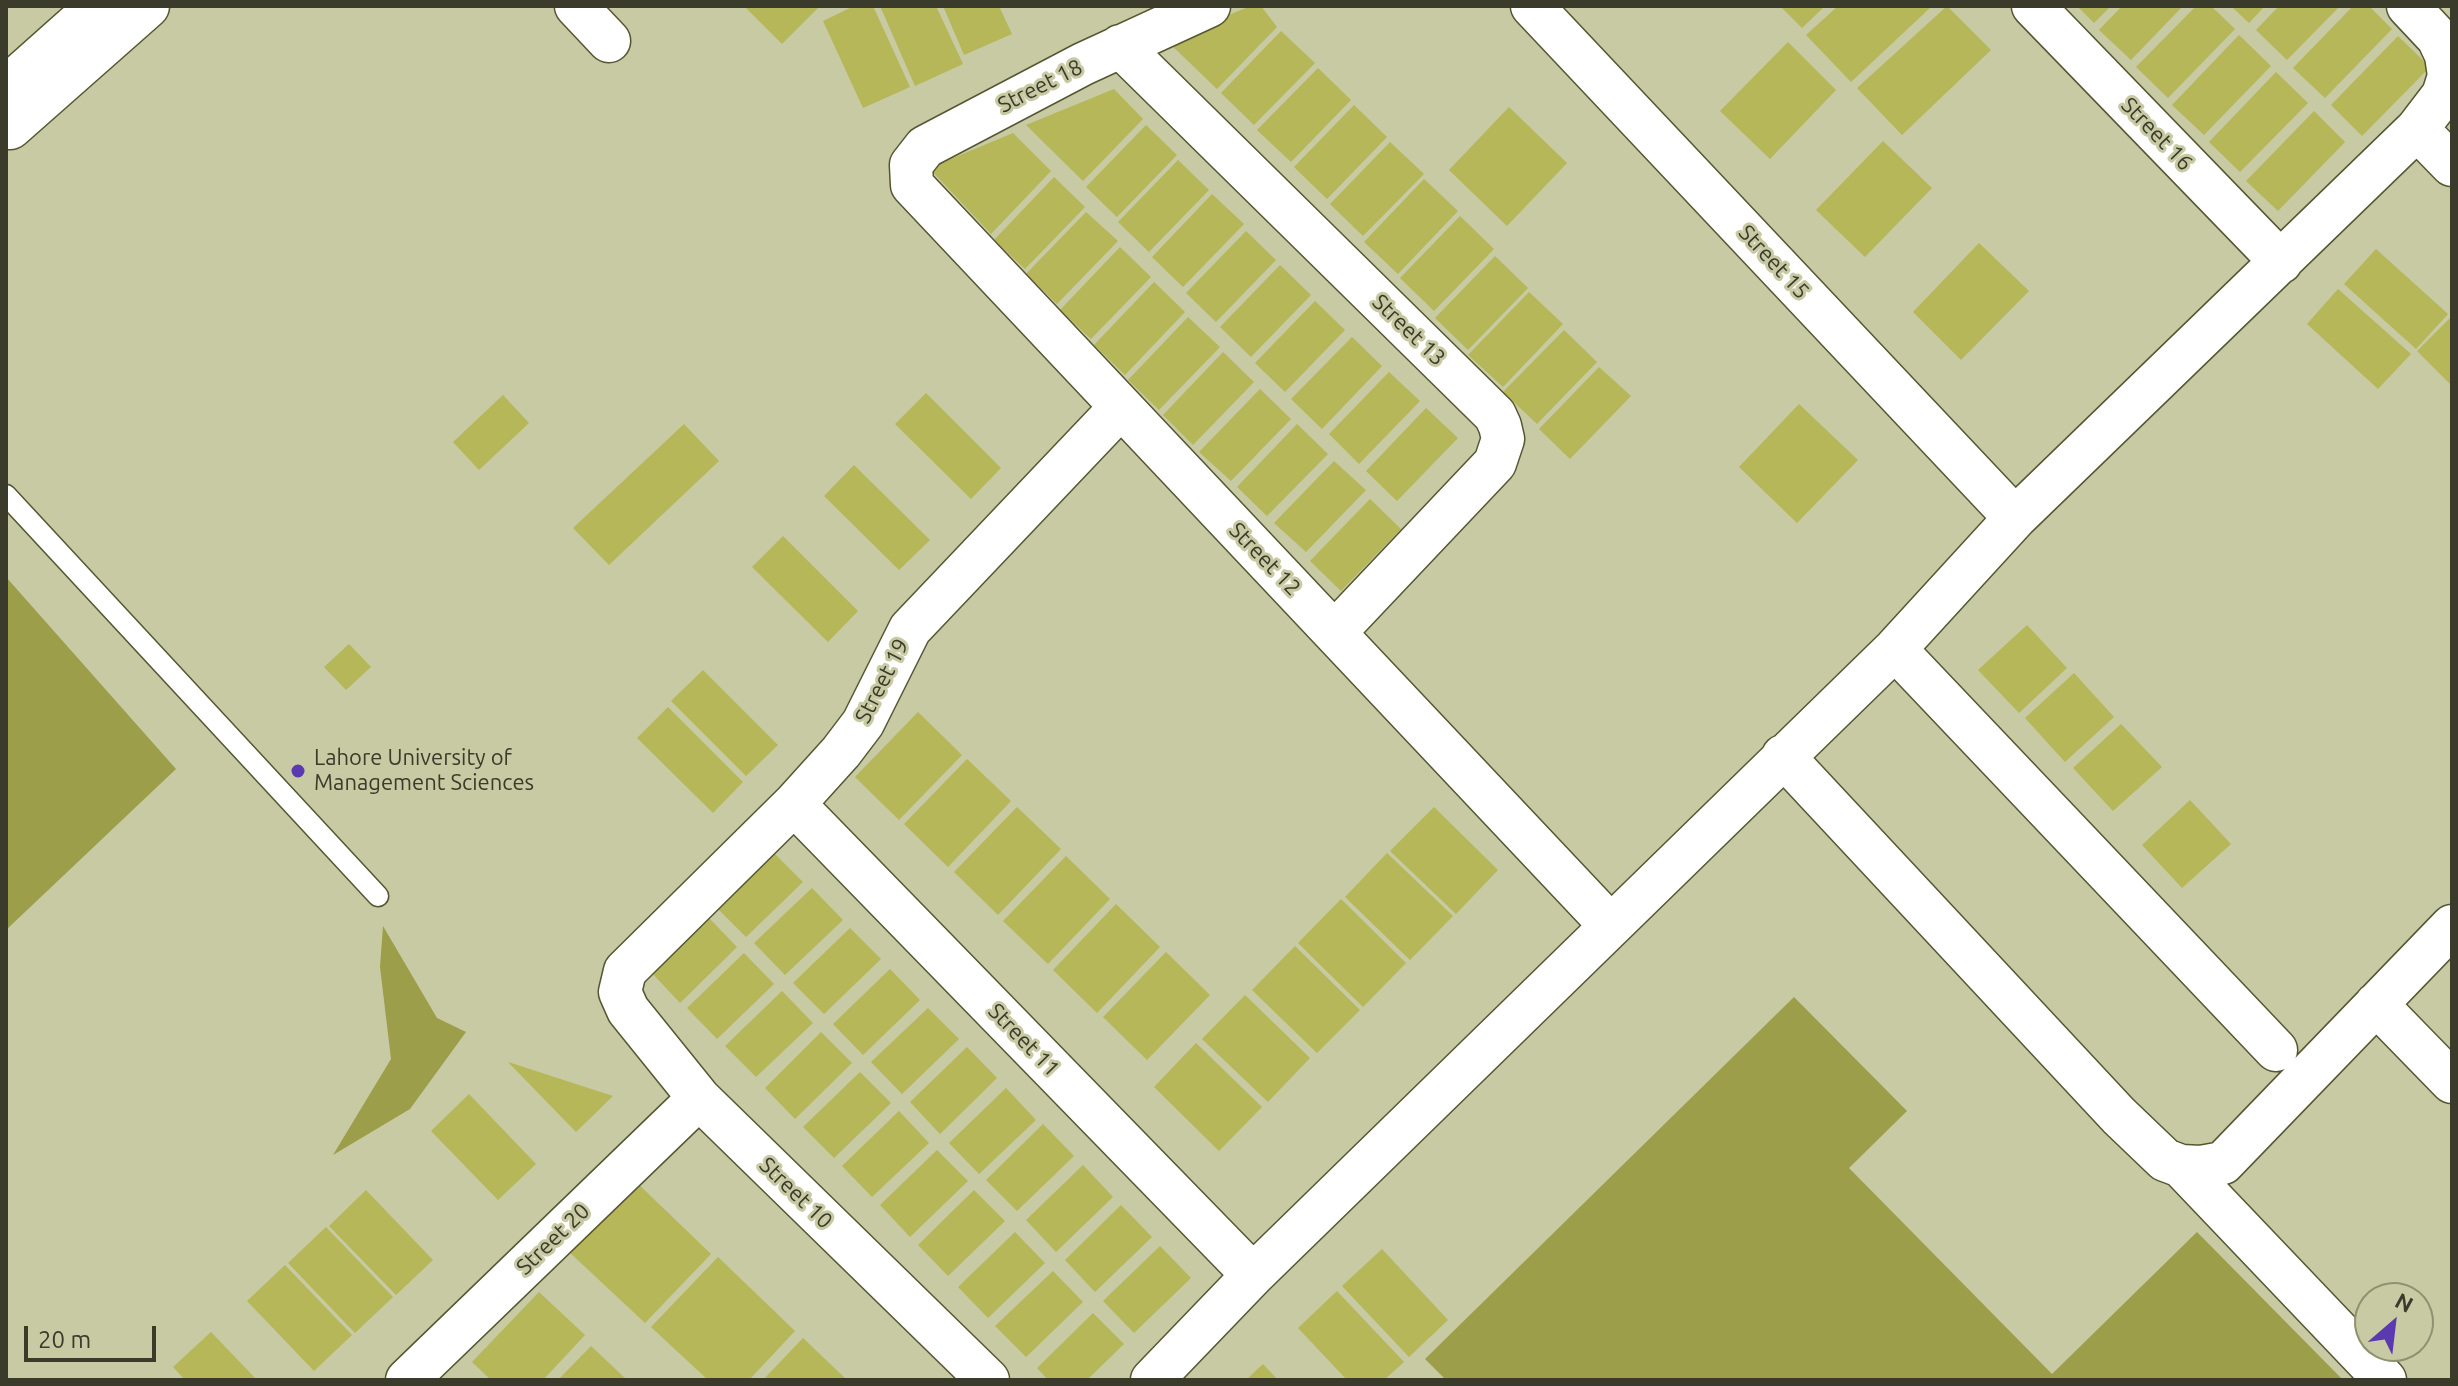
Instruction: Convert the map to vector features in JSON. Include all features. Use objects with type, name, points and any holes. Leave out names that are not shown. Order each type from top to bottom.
[{"type":"street","points":[[7,113],[99,6]]},
{"type":"street","points":[[7,113],[147,6]]},
{"type":"street","points":[[576,6],[609,41]]},
{"type":"street","name":"Street 18","points":[[918,195],[912,185],[911,165],[925,147],[1120,46],[1209,6]]},
{"type":"street","name":"Street 15","points":[[1532,6],[2015,518]]},
{"type":"street","name":"Street 16","points":[[2033,6],[2281,262]]},
{"type":"street","points":[[1153,1380],[1253,1275],[1895,649],[2015,518],[2417,129],[2443,95],[2449,76],[2446,55],[2438,38],[2408,6]]},
{"type":"street","name":"Street 13","points":[[1120,46],[1495,415],[1500,426],[1503,439],[1495,463],[1335,632]]},
{"type":"street","points":[[2417,129],[2452,165]]},
{"type":"street","name":"Street 12","points":[[918,195],[1610,925]]},
{"type":"street","name":"Street 19","points":[[620,992],[625,971],[794,804],[863,723],[910,629],[1120,408]]},
{"type":"street","points":[[1895,649],[2276,1050]]},
{"type":"street","points":[[1783,756],[2119,1116],[2165,1160],[2181,1166],[2201,1167],[2223,1163],[2452,926]]},
{"type":"street","name":"Street 11","points":[[794,804],[1253,1275]]},
{"type":"street","name":"Street 10","points":[[620,992],[628,1010],[699,1098],[988,1380]]},
{"type":"street","points":[[2376,1004],[2452,1082]]},
{"type":"street","name":"Street 20","points":[[407,1380],[699,1098]]},
{"type":"street","points":[[2181,1166],[2385,1380]]},
{"type":"lane","points":[[8,502],[378,896]]},
{"type":"shaded area","points":[[6,577],[176,769],[6,930]]},
{"type":"shaded area","points":[[383,926],[437,1018],[466,1032],[410,1109],[333,1155],[391,1059],[380,967]]},
{"type":"shaded area","points":[[1794,997],[1907,1111],[1849,1168],[2052,1374],[2197,1232],[2343,1380],[1446,1380],[1425,1359]]},
{"type":"building","points":[[744,6],[820,6],[782,44]]},
{"type":"building","points":[[854,6],[873,6],[910,87],[863,108],[823,21]]},
{"type":"building","points":[[880,6],[936,6],[963,64],[915,86]]},
{"type":"building","points":[[943,6],[999,6],[1012,34],[964,55]]},
{"type":"building","points":[[1251,6],[1261,6],[1277,27],[1217,89],[1166,40]]},
{"type":"building","points":[[1780,6],[1825,6],[1802,28]]},
{"type":"building","points":[[1838,6],[1932,6],[1851,82],[1806,35]]},
{"type":"building","points":[[1947,6],[1991,50],[1902,135],[1857,88]]},
{"type":"building","points":[[2077,6],[2111,6],[2094,23]]},
{"type":"building","points":[[2122,6],[2183,6],[2131,60],[2099,30]]},
{"type":"building","points":[[2196,6],[2211,6],[2235,29],[2168,98],[2136,67]]},
{"type":"building","points":[[2231,6],[2265,6],[2249,23]]},
{"type":"building","points":[[2279,6],[2340,6],[2287,60],[2256,30]]},
{"type":"building","points":[[2353,6],[2369,6],[2392,29],[2325,98],[2293,68]]},
{"type":"building","points":[[1281,31],[1315,63],[1254,125],[1221,93]]},
{"type":"building","points":[[2239,35],[2271,66],[2204,135],[2172,105]]},
{"type":"building","points":[[2398,36],[2430,67],[2362,136],[2331,105]]},
{"type":"building","points":[[1788,42],[1836,90],[1770,159],[1720,111]]},
{"type":"building","points":[[1318,68],[1351,100],[1291,162],[1257,130]]},
{"type":"building","points":[[2276,72],[2308,103],[2240,172],[2209,142]]},
{"type":"building","points":[[1114,89],[1143,119],[1083,181],[1026,125]]},
{"type":"building","points":[[1354,105],[1387,137],[1327,199],[1294,167]]},
{"type":"building","points":[[1509,107],[1567,163],[1507,226],[1449,170]]},
{"type":"building","points":[[2314,111],[2345,142],[2278,211],[2246,181]]},
{"type":"building","points":[[1146,125],[1177,155],[1117,217],[1086,187]]},
{"type":"building","points":[[1013,133],[1051,171],[991,234],[929,168]]},
{"type":"building","points":[[1883,141],[1932,188],[1865,257],[1816,210]]},
{"type":"building","points":[[1390,142],[1424,174],[1363,236],[1330,204]]},
{"type":"building","points":[[1178,160],[1209,190],[1149,252],[1118,222]]},
{"type":"building","points":[[1054,177],[1085,207],[1025,269],[994,240]]},
{"type":"building","points":[[1424,179],[1458,211],[1398,274],[1364,242]]},
{"type":"building","points":[[1212,194],[1244,224],[1183,287],[1152,257]]},
{"type":"building","points":[[1086,212],[1118,241],[1057,304],[1026,274]]},
{"type":"building","points":[[1460,216],[1494,249],[1434,311],[1400,278]]},
{"type":"building","points":[[1246,231],[1276,260],[1216,322],[1186,293]]},
{"type":"building","points":[[1979,243],[2029,291],[1961,360],[1913,312]]},
{"type":"building","points":[[1120,247],[1151,277],[1091,339],[1060,310]]},
{"type":"building","points":[[2376,249],[2448,314],[2416,349],[2344,284]]},
{"type":"building","points":[[1495,256],[1528,288],[1468,350],[1435,318]]},
{"type":"building","points":[[1280,265],[1311,295],[1251,357],[1220,327]]},
{"type":"building","points":[[1154,282],[1185,312],[1125,375],[1094,345]]},
{"type":"building","points":[[2338,289],[2411,354],[2378,389],[2307,324]]},
{"type":"building","points":[[1529,292],[1563,324],[1503,387],[1468,355]]},
{"type":"building","points":[[1315,301],[1345,330],[1285,392],[1255,363]]},
{"type":"building","points":[[2452,316],[2452,386],[2417,351]]},
{"type":"building","points":[[1188,317],[1220,347],[1159,410],[1128,380]]},
{"type":"building","points":[[1564,330],[1597,362],[1537,424],[1503,392]]},
{"type":"building","points":[[1352,337],[1382,366],[1322,429],[1291,399]]},
{"type":"building","points":[[1223,352],[1254,382],[1193,445],[1163,415]]},
{"type":"building","points":[[1599,367],[1631,396],[1570,459],[1539,429]]},
{"type":"building","points":[[1389,372],[1420,401],[1359,464],[1329,434]]},
{"type":"building","points":[[1260,389],[1291,419],[1231,481],[1199,452]]},
{"type":"building","points":[[926,393],[1001,468],[971,499],[895,424]]},
{"type":"building","points":[[503,395],[529,423],[479,470],[453,442]]},
{"type":"building","points":[[1799,404],[1858,460],[1797,523],[1739,467]]},
{"type":"building","points":[[1426,408],[1458,438],[1397,501],[1366,471]]},
{"type":"building","points":[[684,424],[719,461],[609,565],[573,528]]},
{"type":"building","points":[[1297,424],[1328,454],[1267,516],[1237,487]]},
{"type":"building","points":[[1334,461],[1366,490],[1306,552],[1274,523]]},
{"type":"building","points":[[854,465],[930,540],[899,570],[824,496]]},
{"type":"building","points":[[1370,499],[1401,529],[1341,591],[1310,561]]},
{"type":"building","points":[[783,536],[858,611],[828,642],[752,567]]},
{"type":"building","points":[[2027,625],[2067,668],[2019,713],[1978,670]]},
{"type":"building","points":[[349,644],[371,667],[346,690],[324,667]]},
{"type":"building","points":[[703,670],[778,745],[746,776],[671,701]]},
{"type":"building","points":[[2074,673],[2114,717],[2065,762],[2025,718]]},
{"type":"building","points":[[668,707],[743,782],[713,813],[637,738]]},
{"type":"building","points":[[918,712],[962,755],[899,820],[855,777]]},
{"type":"building","points":[[2121,724],[2162,767],[2113,811],[2073,768]]},
{"type":"building","points":[[967,759],[1011,801],[948,867],[904,824]]},
{"type":"building","points":[[2190,800],[2231,844],[2182,888],[2142,845]]},
{"type":"building","points":[[1017,807],[1061,849],[998,915],[954,872]]},
{"type":"building","points":[[1434,807],[1498,870],[1456,914],[1390,851]]},
{"type":"building","points":[[772,851],[803,882],[746,937],[715,906]]},
{"type":"building","points":[[1387,853],[1453,916],[1410,960],[1345,897]]},
{"type":"building","points":[[1066,856],[1110,899],[1048,964],[1003,921]]},
{"type":"building","points":[[812,888],[843,920],[785,975],[754,943]]},
{"type":"building","points":[[1341,899],[1406,963],[1363,1007],[1298,943]]},
{"type":"building","points":[[1116,904],[1160,947],[1097,1013],[1053,970]]},
{"type":"building","points":[[707,916],[737,947],[680,1003],[650,971]]},
{"type":"building","points":[[850,928],[881,959],[824,1014],[793,983]]},
{"type":"building","points":[[1295,946],[1360,1010],[1317,1053],[1252,990]]},
{"type":"building","points":[[1166,952],[1210,995],[1147,1060],[1103,1017]]},
{"type":"building","points":[[744,953],[774,984],[717,1039],[687,1008]]},
{"type":"building","points":[[890,969],[920,1000],[863,1055],[833,1024]]},
{"type":"building","points":[[782,991],[813,1023],[756,1077],[725,1046]]},
{"type":"building","points":[[1245,995],[1310,1058],[1268,1102],[1202,1039]]},
{"type":"building","points":[[928,1008],[959,1039],[902,1094],[871,1062]]},
{"type":"building","points":[[821,1032],[852,1063],[795,1119],[765,1088]]},
{"type":"building","points":[[1196,1043],[1262,1107],[1219,1151],[1154,1087]]},
{"type":"building","points":[[967,1047],[997,1078],[940,1134],[910,1102]]},
{"type":"building","points":[[508,1062],[613,1096],[576,1132]]},
{"type":"building","points":[[860,1072],[891,1103],[834,1158],[803,1127]]},
{"type":"building","points":[[1006,1088],[1036,1120],[979,1174],[949,1143]]},
{"type":"building","points":[[469,1094],[536,1164],[498,1200],[431,1131]]},
{"type":"building","points":[[899,1111],[929,1143],[872,1197],[842,1166]]},
{"type":"building","points":[[1043,1124],[1074,1156],[1017,1211],[986,1180]]},
{"type":"building","points":[[937,1150],[968,1181],[910,1237],[880,1205]]},
{"type":"building","points":[[1083,1165],[1113,1197],[1056,1252],[1026,1220]]},
{"type":"building","points":[[634,1180],[711,1254],[645,1323],[567,1250]]},
{"type":"building","points":[[366,1190],[433,1260],[396,1295],[329,1226]]},
{"type":"building","points":[[974,1190],[1005,1221],[948,1276],[918,1245]]},
{"type":"building","points":[[1121,1205],[1152,1237],[1095,1292],[1065,1260]]},
{"type":"building","points":[[326,1227],[393,1297],[355,1333],[288,1263]]},
{"type":"building","points":[[1015,1232],[1045,1263],[988,1318],[958,1287]]},
{"type":"building","points":[[1160,1246],[1191,1278],[1134,1333],[1103,1301]]},
{"type":"building","points":[[1382,1249],[1448,1320],[1409,1357],[1342,1286]]},
{"type":"building","points":[[718,1257],[795,1331],[749,1380],[708,1380],[651,1327]]},
{"type":"building","points":[[285,1265],[352,1335],[314,1371],[247,1301]]},
{"type":"building","points":[[1053,1271],[1083,1302],[1026,1357],[995,1326]]},
{"type":"building","points":[[1337,1291],[1404,1362],[1384,1380],[1347,1380],[1298,1328]]},
{"type":"building","points":[[539,1292],[585,1335],[543,1380],[491,1380],[472,1362]]},
{"type":"building","points":[[1093,1313],[1124,1344],[1087,1380],[1048,1380],[1037,1368]]},
{"type":"building","points":[[211,1332],[257,1380],[185,1380],[173,1367]]},
{"type":"building","points":[[803,1338],[847,1380],[763,1380]]},
{"type":"building","points":[[591,1346],[627,1380],[558,1380]]},
{"type":"building","points":[[1263,1364],[1278,1380],[1246,1380]]},
{"type":"place","name":"Lahore University of Management Sciences","points":[[298,771]]}]
